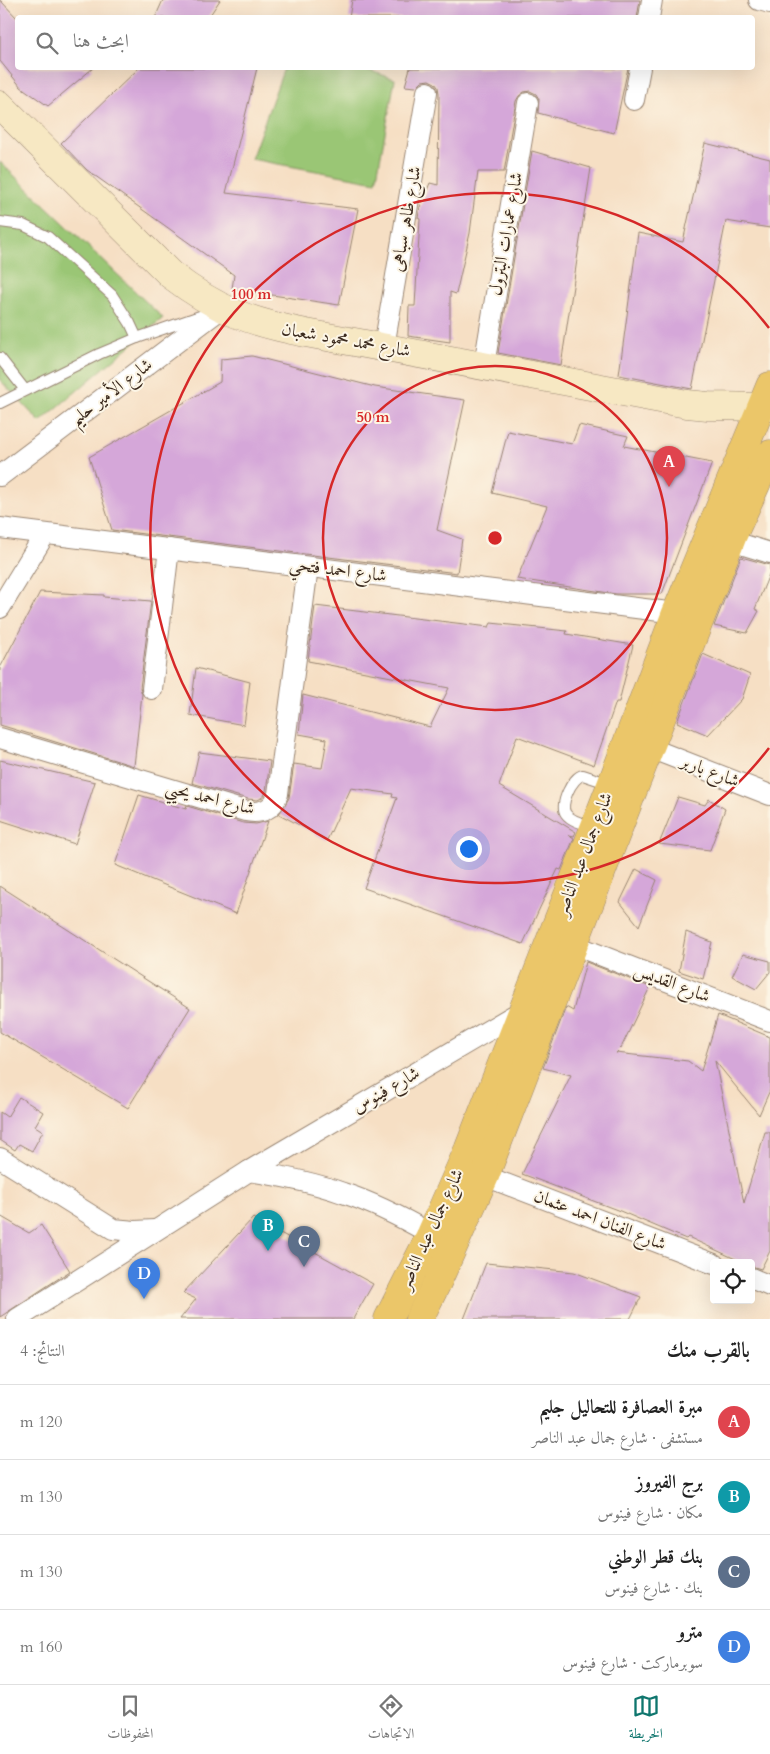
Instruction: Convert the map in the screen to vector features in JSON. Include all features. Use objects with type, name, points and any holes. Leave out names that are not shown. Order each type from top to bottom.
[{"type":"main road","name":"شارع جمال عبد الناصر","points":[[388,1319],[431,1234],[472,1141],[676,613],[767,400]]},
{"type":"main road","name":"شارع جمال عبد الناصر","points":[[419,1319],[486,1176],[731,541],[770,454]]},
{"type":"street","points":[[650,15],[652,0]]},
{"type":"street","points":[[759,0],[770,3]]},
{"type":"street","points":[[634,100],[640,70]]},
{"type":"street","name":"شارع طاهر سباهى","points":[[384,347],[427,92]]},
{"type":"street","name":"شارع عمارات البترول","points":[[484,366],[528,103]]},
{"type":"street","name":"شارع محمد محمود شعبان","points":[[0,106],[171,275],[195,293],[222,308],[248,319],[276,327],[687,404],[708,406],[767,400]]},
{"type":"street","name":"شارع الأمير حليم","points":[[0,476],[222,308]]},
{"type":"street","name":"شارع احمد فتحي","points":[[0,528],[676,613]]},
{"type":"street","points":[[0,608],[45,534]]},
{"type":"street","points":[[731,541],[770,553]]},
{"type":"street","points":[[152,689],[169,549]]},
{"type":"street","name":"شارع احمد يحيي","points":[[0,738],[245,811],[259,812],[272,807],[278,794],[308,567]]},
{"type":"street","name":"شارع باربر","points":[[650,748],[770,795]]},
{"type":"street","name":"شارع القديس","points":[[574,945],[770,1021]]},
{"type":"street","name":"شارع فينوس","points":[[20,1319],[249,1171],[522,1010]]},
{"type":"street","points":[[0,1158],[113,1228],[134,1231],[157,1229]]},
{"type":"street","points":[[249,1171],[297,1179],[344,1193],[388,1211],[431,1234]]},
{"type":"street","name":"شارع الفنان احمد عثمان","points":[[486,1176],[710,1262]]},
{"type":"street","points":[[755,1280],[770,1286]]},
{"type":"lane","points":[[0,222],[23,225],[48,237],[112,295],[126,316],[137,338]]},
{"type":"lane","points":[[0,403],[69,368],[137,338],[222,308]]},
{"type":"lane","points":[[0,358],[25,390]]},
{"type":"lane","points":[[594,827],[572,819],[565,813],[563,806],[573,781],[583,775],[611,785]]},
{"type":"green space","points":[[283,70],[367,70],[395,79],[376,182],[251,159]]},
{"type":"green space","points":[[0,162],[163,318],[40,422],[0,380]]},
{"type":"building","points":[[0,0],[15,16],[15,70],[91,70],[48,106],[21,87],[0,61]]},
{"type":"building","points":[[163,0],[220,0],[210,15],[156,15]]},
{"type":"building","points":[[352,0],[640,0],[638,15],[350,15]]},
{"type":"building","points":[[137,70],[257,70],[226,193],[358,209],[339,305],[232,289],[234,275],[87,170],[61,143]]},
{"type":"building","points":[[409,70],[628,70],[614,133],[538,113],[539,99],[536,94],[530,91],[524,92],[519,96],[516,101],[504,172],[478,172],[470,233],[456,294],[450,292],[450,342],[408,336],[409,306],[415,306],[420,207],[430,183],[438,185],[439,93],[435,83],[429,80],[422,81],[416,87],[405,86]]},
{"type":"building","points":[[705,143],[770,159],[770,228],[726,221],[692,389],[619,375],[638,233],[683,242]]},
{"type":"building","points":[[532,151],[591,168],[561,365],[498,353]]},
{"type":"building","points":[[252,356],[375,387],[465,400],[437,530],[462,539],[457,573],[112,530],[89,457],[220,382],[221,359]]},
{"type":"building","points":[[579,425],[628,436],[624,446],[712,463],[662,594],[616,594],[517,579],[547,506],[492,493],[508,431],[572,444]]},
{"type":"building","points":[[741,557],[770,565],[770,572],[755,609],[759,611],[747,633],[714,626]]},
{"type":"building","points":[[40,592],[104,595],[104,597],[151,601],[140,688],[142,694],[134,766],[0,725],[0,668]]},
{"type":"building","points":[[315,606],[489,627],[491,623],[567,631],[566,634],[633,645],[619,702],[616,702],[594,765],[517,736],[499,786],[576,832],[574,836],[569,835],[574,838],[561,870],[558,869],[523,944],[364,888],[397,798],[392,797],[393,794],[351,788],[327,840],[279,814],[289,798],[294,764],[322,768],[327,739],[299,734],[303,695],[430,727],[449,688],[308,661]]},
{"type":"building","points":[[703,654],[750,675],[742,699],[708,735],[677,722]]},
{"type":"building","points":[[196,668],[250,682],[244,725],[190,715]]},
{"type":"building","points":[[199,752],[270,761],[264,796],[258,800],[248,799],[192,783]]},
{"type":"building","points":[[0,760],[95,782],[75,844],[0,820]]},
{"type":"building","points":[[139,795],[186,809],[187,806],[243,823],[256,824],[268,821],[236,914],[115,865]]},
{"type":"building","points":[[678,797],[705,805],[709,799],[725,809],[710,850],[659,844]]},
{"type":"building","points":[[636,869],[657,880],[639,926],[620,902]]},
{"type":"building","points":[[0,886],[190,1008],[128,1108],[0,1032]]},
{"type":"building","points":[[686,932],[712,942],[703,979],[679,971]]},
{"type":"building","points":[[743,954],[770,961],[770,972],[756,989],[732,976]]},
{"type":"building","points":[[586,962],[650,987],[621,1048],[616,1053],[688,1061],[701,1071],[718,1015],[770,1037],[770,1090],[759,1115],[715,1061],[744,1203],[765,1132],[770,1132],[770,1251],[761,1269],[755,1267],[755,1259],[735,1259],[688,1237],[686,1239],[620,1211],[522,1174],[571,1075],[543,1068],[566,1007],[573,1011]]},
{"type":"building","points":[[19,1097],[43,1112],[35,1126],[43,1131],[32,1151],[19,1144],[15,1150],[0,1140],[0,1112],[7,1117]]},
{"type":"building","points":[[0,1216],[29,1233],[41,1225],[70,1271],[0,1317]]},
{"type":"building","points":[[253,1218],[373,1284],[353,1319],[180,1319],[196,1299],[183,1293]]},
{"type":"building","points":[[486,1263],[574,1272],[641,1297],[630,1319],[464,1319]]},
{"type":"place","name":"مبرة العصافرة للتحاليل جليم","points":[[669,487]]},
{"type":"place","name":"برج الفيروز","points":[[268,1251]]},
{"type":"place","name":"بنك قطر الوطني","points":[[304,1267]]},
{"type":"place","name":"مترو","points":[[144,1299]]}]
